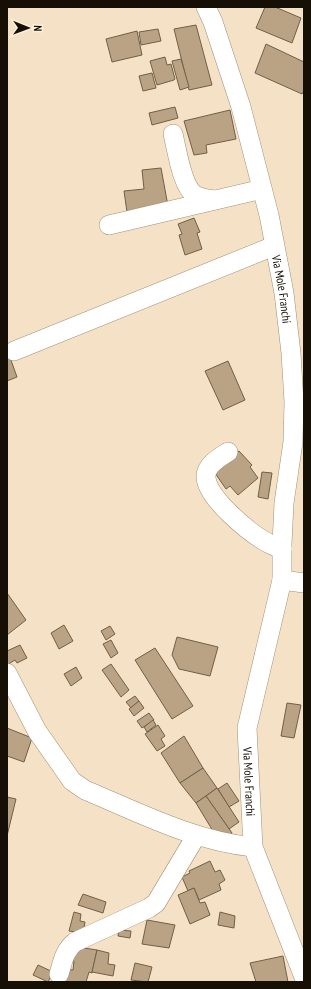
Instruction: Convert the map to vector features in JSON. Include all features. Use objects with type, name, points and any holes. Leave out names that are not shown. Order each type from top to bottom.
[{"type":"street","name":"Via Mole Franchi","points":[[206,7],[213,22],[241,107],[269,215],[284,293],[291,353],[294,402],[293,442],[284,503],[282,549],[291,581],[247,728],[253,847],[304,977]]},
{"type":"street","points":[[173,134],[185,181],[190,191],[197,196],[214,200]]},
{"type":"street","points":[[109,225],[262,189]]},
{"type":"street","points":[[14,351],[274,246]]},
{"type":"street","points":[[228,452],[216,460],[208,470],[206,476],[207,484],[223,508],[268,543],[282,549]]},
{"type":"street","points":[[7,672],[37,731],[72,781],[85,790],[196,836],[233,845],[253,847]]},
{"type":"street","points":[[59,974],[64,954],[75,942],[149,908],[156,903],[196,836]]},
{"type":"building","points":[[265,7],[275,7],[301,18],[292,43],[256,28]]},
{"type":"building","points":[[196,25],[212,85],[189,90],[174,29]]},
{"type":"building","points":[[158,29],[161,41],[141,45],[139,32]]},
{"type":"building","points":[[137,31],[142,55],[112,62],[106,39]]},
{"type":"building","points":[[266,44],[304,62],[304,90],[302,94],[255,73]]},
{"type":"building","points":[[165,57],[167,65],[171,64],[175,79],[157,85],[150,61]]},
{"type":"building","points":[[181,59],[189,87],[180,90],[172,61]]},
{"type":"building","points":[[152,73],[156,88],[143,91],[139,76]]},
{"type":"building","points":[[175,107],[178,118],[152,125],[149,113]]},
{"type":"building","points":[[230,110],[236,139],[206,145],[207,153],[194,155],[184,121]]},
{"type":"building","points":[[161,168],[168,206],[127,212],[124,191],[144,189],[142,170]]},
{"type":"building","points":[[194,218],[200,232],[197,233],[202,249],[185,255],[179,235],[182,234],[178,224]]},
{"type":"building","points":[[7,349],[17,377],[7,381]]},
{"type":"building","points":[[228,361],[245,400],[223,410],[205,371]]},
{"type":"building","points":[[239,451],[252,465],[250,467],[258,478],[238,495],[230,486],[226,489],[215,473]]},
{"type":"building","points":[[262,472],[272,473],[268,499],[258,497]]},
{"type":"building","points":[[7,593],[26,620],[7,635]]},
{"type":"building","points":[[64,625],[73,641],[59,649],[51,633]]},
{"type":"building","points":[[110,626],[115,634],[106,640],[101,631]]},
{"type":"building","points":[[177,637],[218,647],[210,676],[179,669],[172,655]]},
{"type":"building","points":[[111,640],[118,653],[111,658],[103,644]]},
{"type":"building","points":[[20,645],[27,658],[17,663],[15,660],[7,665],[7,651]]},
{"type":"building","points":[[155,648],[193,706],[172,719],[135,660]]},
{"type":"building","points":[[111,664],[129,690],[121,697],[102,670]]},
{"type":"building","points":[[76,667],[82,678],[71,686],[64,674]]},
{"type":"building","points":[[135,696],[139,701],[131,708],[126,702]]},
{"type":"building","points":[[139,701],[144,708],[134,716],[129,709]]},
{"type":"building","points":[[287,703],[301,705],[294,738],[281,736]]},
{"type":"building","points":[[149,713],[154,720],[142,728],[137,721]]},
{"type":"building","points":[[153,720],[156,725],[147,732],[144,727]]},
{"type":"building","points":[[158,725],[165,736],[161,739],[165,746],[157,751],[145,734]]},
{"type":"building","points":[[7,728],[32,738],[24,762],[7,756]]},
{"type":"building","points":[[184,736],[203,768],[180,783],[161,753]]},
{"type":"building","points":[[203,768],[217,788],[196,803],[180,783]]},
{"type":"building","points":[[227,783],[239,801],[229,807],[218,789]]},
{"type":"building","points":[[217,788],[239,822],[229,829],[206,796]]},
{"type":"building","points":[[206,796],[232,833],[227,840],[216,836],[196,803]]},
{"type":"building","points":[[7,797],[16,799],[7,836]]},
{"type":"building","points":[[210,861],[215,872],[220,870],[225,880],[219,884],[221,890],[199,900],[194,888],[188,891],[182,877],[190,873],[189,871]]},
{"type":"building","points":[[194,888],[200,903],[205,902],[210,915],[190,924],[178,895]]},
{"type":"building","points":[[83,894],[106,902],[103,913],[78,905]]},
{"type":"building","points":[[74,912],[81,914],[80,921],[85,922],[83,933],[69,931]]},
{"type":"building","points":[[220,912],[235,916],[234,928],[218,925]]},
{"type":"building","points":[[147,920],[175,925],[169,948],[142,944]]},
{"type":"building","points":[[119,930],[131,931],[130,938],[118,936]]},
{"type":"building","points":[[78,947],[97,950],[92,973],[89,972],[86,982],[62,982],[65,969],[73,970],[74,961],[71,960]]},
{"type":"building","points":[[97,950],[109,953],[108,964],[115,965],[113,976],[92,972]]},
{"type":"building","points":[[283,956],[288,982],[256,982],[250,963]]},
{"type":"building","points":[[135,963],[152,967],[148,982],[131,980]]},
{"type":"building","points":[[38,965],[53,972],[48,982],[33,975]]}]
